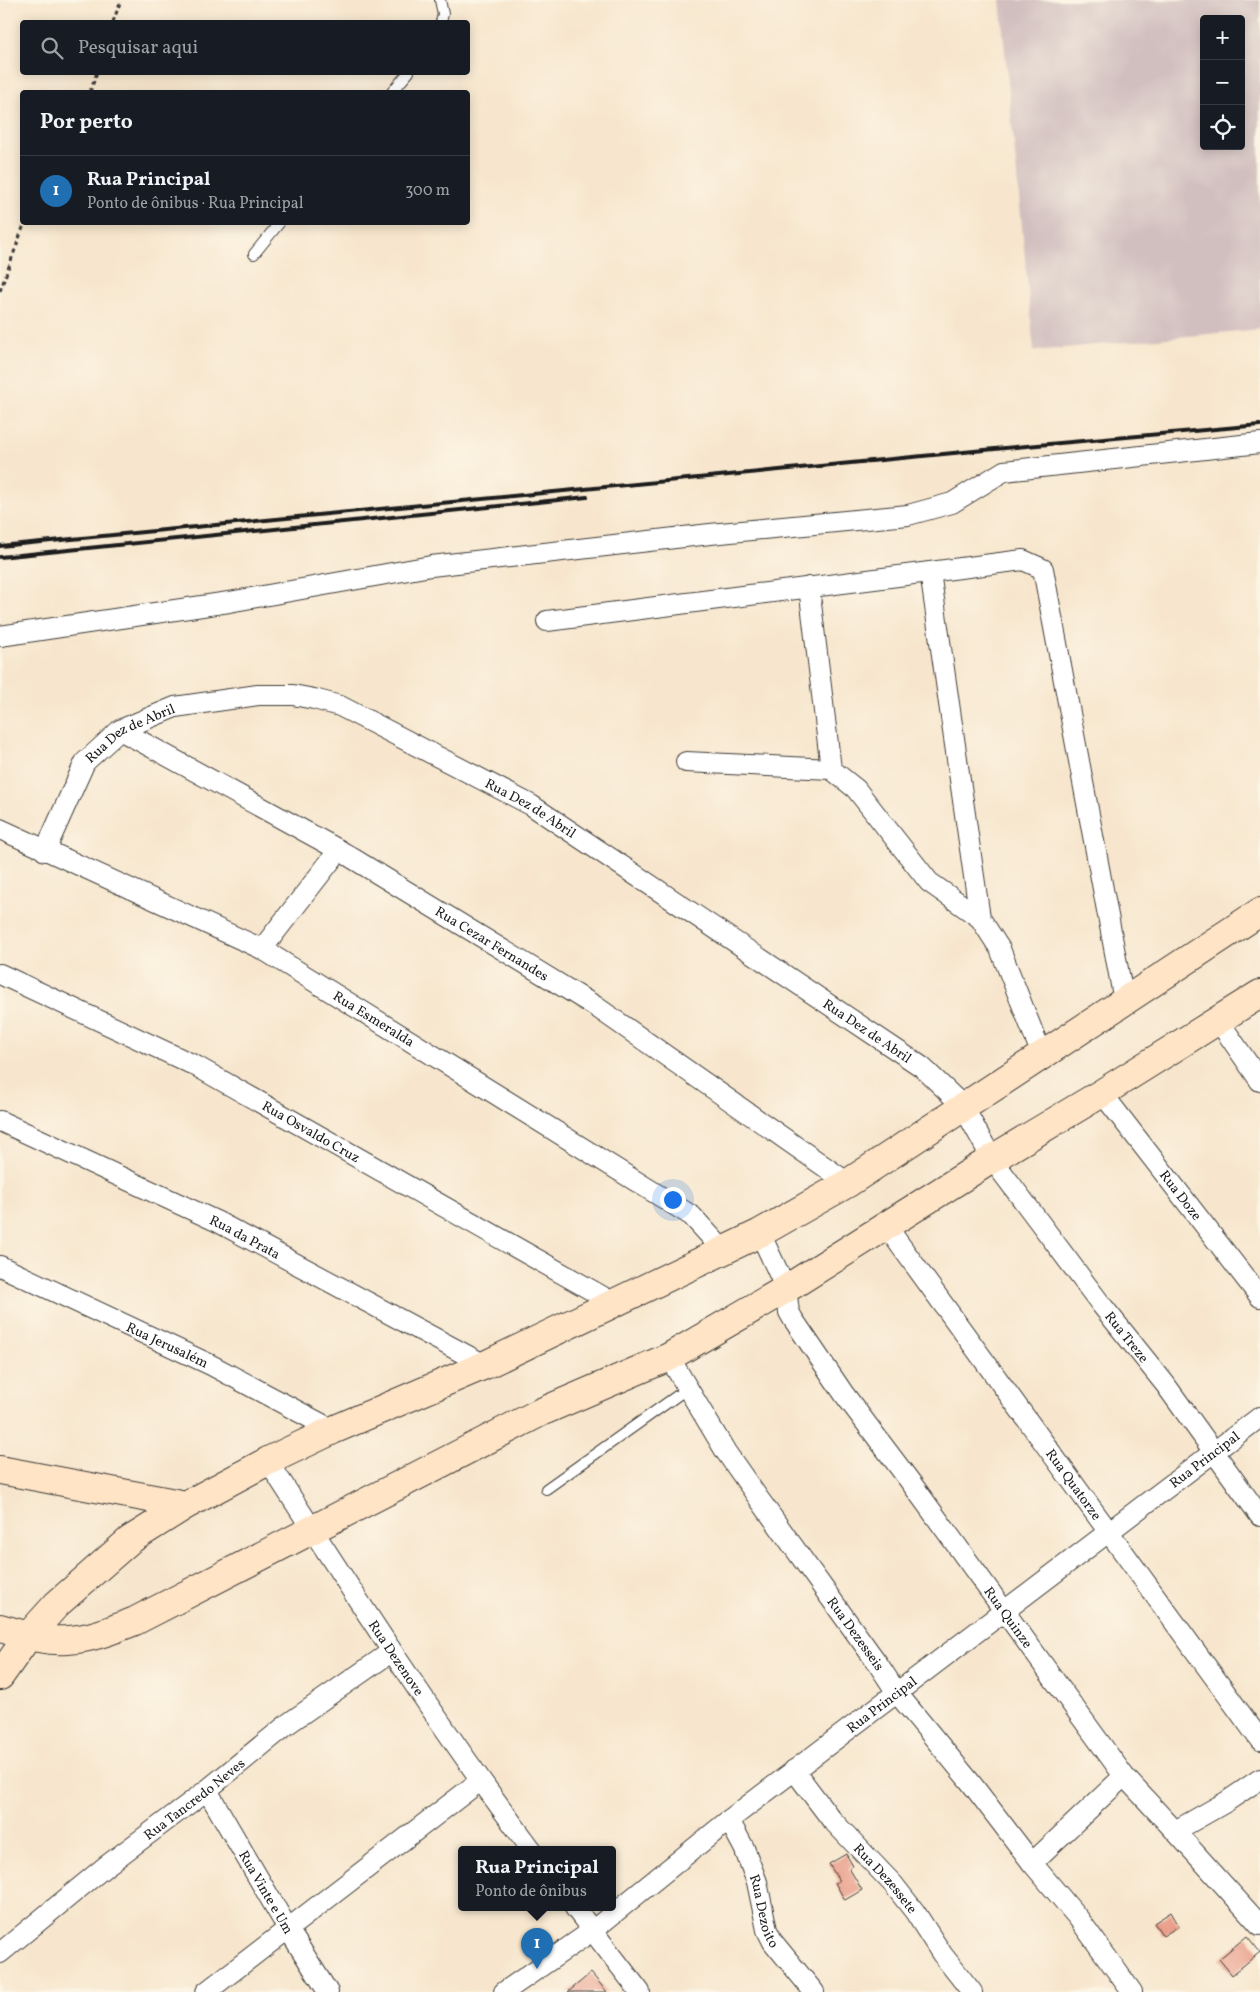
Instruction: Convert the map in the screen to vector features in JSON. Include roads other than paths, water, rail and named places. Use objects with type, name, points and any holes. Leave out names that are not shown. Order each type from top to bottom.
[{"type":"street","points":[[0,636],[229,602],[431,566],[710,534],[908,515],[952,503],[1004,471],[1260,443]]},
{"type":"street","points":[[547,621],[1023,560],[1043,569],[1124,1001]]},
{"type":"street","points":[[930,572],[980,918]]},
{"type":"street","points":[[809,587],[831,769]]},
{"type":"street","name":"Rua Dez de Abril","points":[[45,851],[85,762],[120,730],[176,707],[258,695],[293,695],[340,706],[531,805],[922,1067],[963,1106],[992,1159]]},
{"type":"street","name":"Rua Cezar Fernandes","points":[[120,730],[339,850],[595,1006],[848,1183]]},
{"type":"street","points":[[686,762],[831,769],[856,789],[929,882],[980,918],[1000,949],[1042,1055]]},
{"type":"street","name":"Rua Esmeralda","points":[[0,829],[262,949],[692,1216],[723,1250]]},
{"type":"street","points":[[262,949],[339,850]]},
{"type":"street","points":[[0,1676],[29,1635],[57,1604],[130,1540],[186,1505],[268,1461],[332,1430],[484,1364],[760,1233],[848,1183],[1260,912]]},
{"type":"street","name":"Rua Osvaldo Cruz","points":[[0,974],[196,1066],[614,1303]]},
{"type":"street","points":[[0,1628],[50,1640],[70,1640],[98,1634],[135,1621],[541,1412],[669,1357],[786,1289],[887,1227],[992,1159],[1260,994]]},
{"type":"street","points":[[1218,1020],[1260,1081]]},
{"type":"street","name":"Rua Doze","points":[[1102,1093],[1260,1297]]},
{"type":"street","name":"Rua da Prata","points":[[0,1121],[218,1222],[484,1364]]},
{"type":"street","name":"Rua Treze","points":[[992,1159],[1100,1303],[1165,1384],[1260,1516]]},
{"type":"street","name":"Rua Quatorze","points":[[887,1227],[1260,1740]]},
{"type":"street","name":"Rua Quinze","points":[[760,1233],[786,1289],[789,1312],[813,1350],[1124,1776],[1260,1925]]},
{"type":"street","name":"Rua Jerusalém","points":[[0,1266],[211,1365],[332,1430]]},
{"type":"street","name":"Rua Dezesseis","points":[[669,1357],[726,1452],[898,1694],[971,1782],[1032,1864],[1079,1919],[1132,1992]]},
{"type":"street","name":"Rua Principal","points":[[504,1992],[592,1931],[729,1820],[898,1694],[1260,1417]]},
{"type":"street","name":"Rua Dezenove","points":[[268,1461],[391,1652],[468,1760],[480,1781],[529,1846]]},
{"type":"street","points":[[0,1470],[186,1505]]},
{"type":"street","name":"Rua Tancredo Neves","points":[[0,1953],[106,1866],[207,1790],[289,1723],[391,1652]]},
{"type":"street","name":"Rua Dezessete","points":[[794,1770],[831,1819],[904,1898],[942,1954],[972,1992]]},
{"type":"street","points":[[1032,1864],[1124,1776]]},
{"type":"street","points":[[1175,1830],[1226,1802],[1260,1779]]},
{"type":"street","points":[[206,1992],[480,1781]]},
{"type":"street","name":"Rua Vinte e Um","points":[[207,1790],[288,1929],[328,1992]]},
{"type":"street","name":"Rua Dezoito","points":[[729,1820],[744,1848],[757,1882],[767,1930],[773,1942],[814,1992]]},
{"type":"street","points":[[577,1911],[640,1992]]},
{"type":"lane","points":[[440,0],[443,14],[442,20]]},
{"type":"lane","points":[[394,90],[406,75]]},
{"type":"lane","points":[[254,254],[278,225]]},
{"type":"lane","points":[[546,1489],[688,1388]]},
{"type":"railway","points":[[0,546],[1260,425]]},
{"type":"railway","points":[[0,557],[587,497]]},
{"type":"place","name":"Rua Principal","points":[[537,1969]]}]
